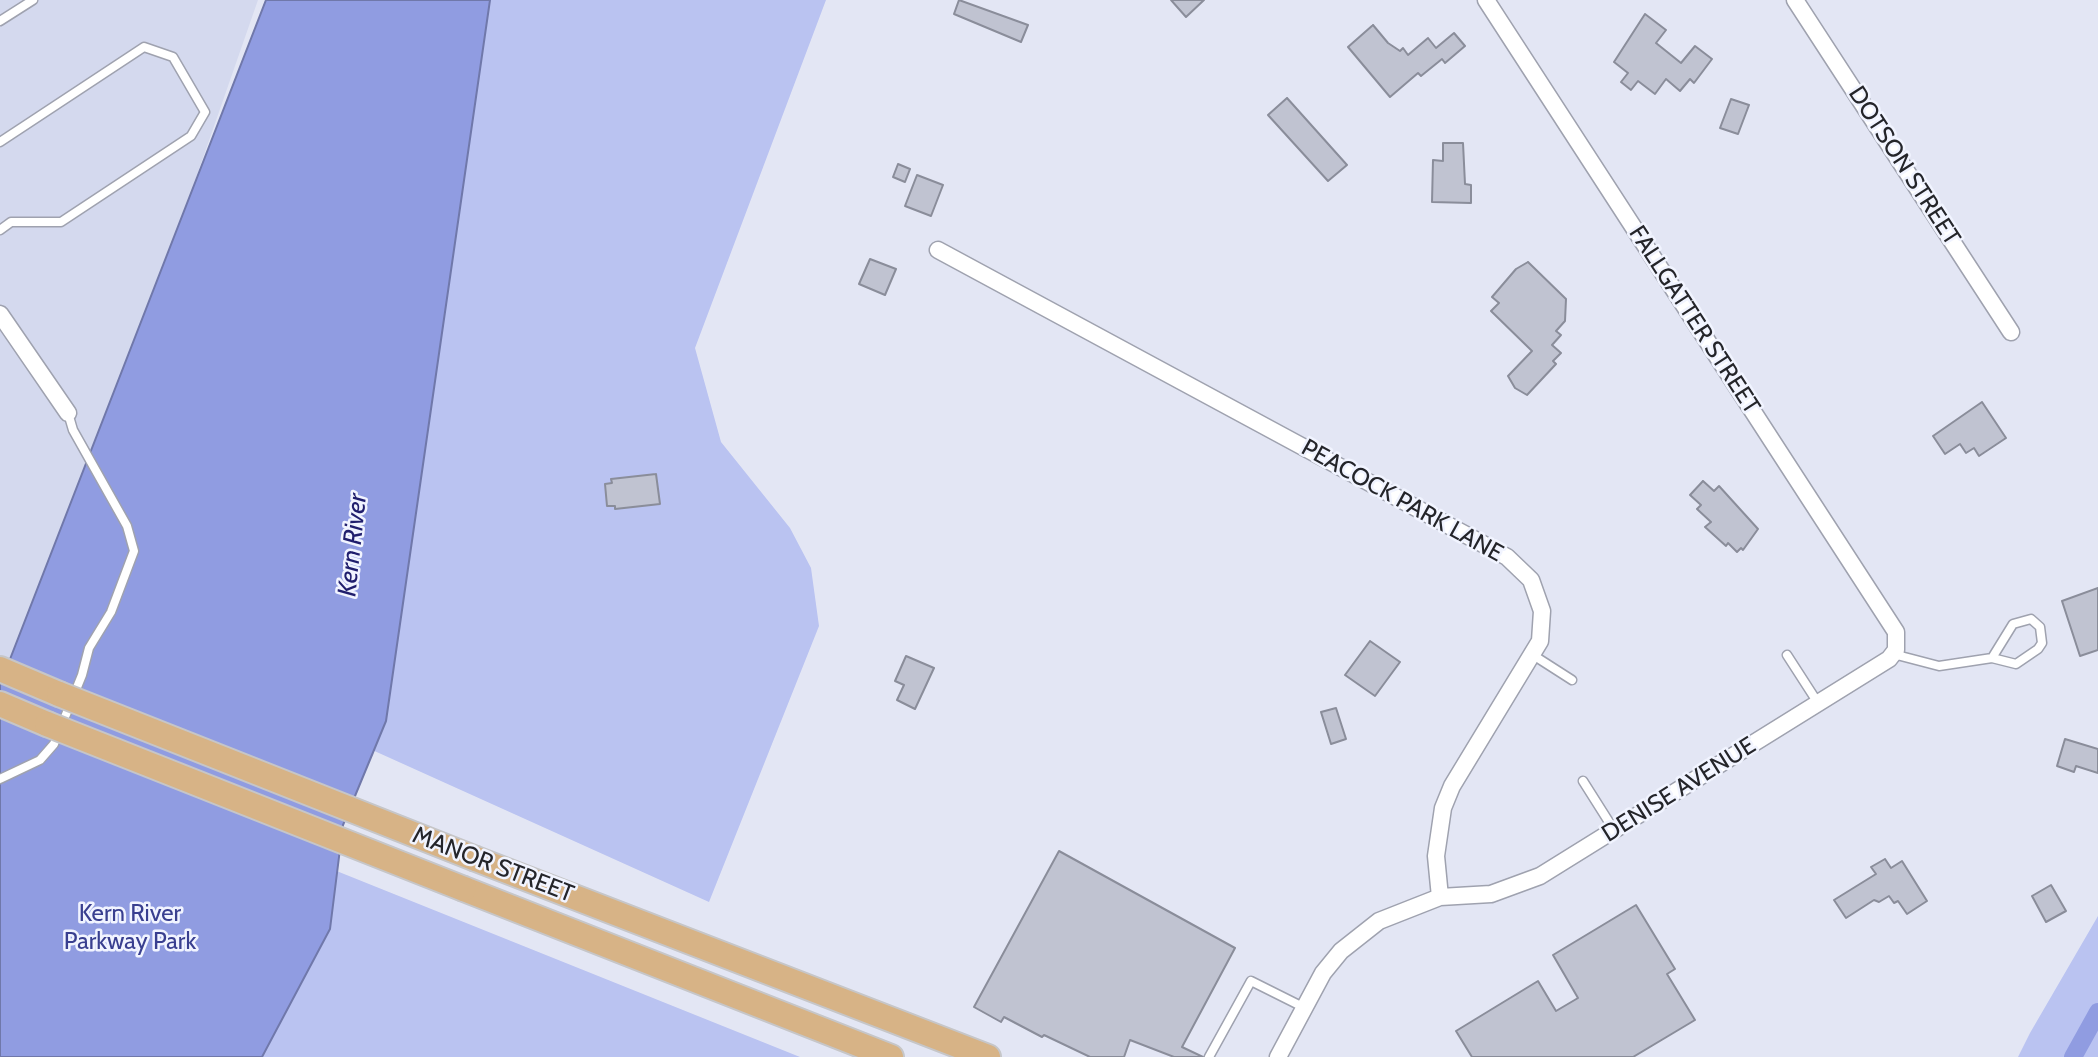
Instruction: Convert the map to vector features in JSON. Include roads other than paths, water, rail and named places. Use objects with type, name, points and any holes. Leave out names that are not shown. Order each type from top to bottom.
[{"type":"main road","name":"MANOR STREET","points":[[0,669],[476,859],[988,1057]]},
{"type":"main road","name":"MANOR STREET","points":[[0,704],[891,1057]]},
{"type":"street","name":"FALLGATTER STREET","points":[[1486,0],[1896,632],[1895,648]]},
{"type":"street","name":"DOTSON STREET","points":[[1795,0],[2011,332]]},
{"type":"street","name":"PEACOCK PARK LANE","points":[[939,250],[1507,557],[1521,568],[1538,594],[1541,628],[1533,655],[1452,786],[1443,808],[1436,856],[1440,897]]},
{"type":"street","points":[[0,314],[68,414]]},
{"type":"street","name":"DENISE AVENUE","points":[[1440,897],[1491,894],[1540,876],[1818,703],[1895,648]]},
{"type":"street","points":[[1278,1057],[1323,973],[1359,936],[1379,921],[1440,897]]},
{"type":"lane","points":[[0,22],[33,0]]},
{"type":"lane","points":[[0,142],[144,47],[173,57],[205,113],[191,136],[61,222],[11,222],[0,230]]},
{"type":"lane","points":[[0,779],[40,760],[54,744],[82,675],[89,648],[111,612],[134,551],[127,526],[73,430],[68,414]]},
{"type":"lane","points":[[1895,648],[1939,666],[1992,658],[2016,664],[2032,655],[2042,643],[2040,627],[2027,618],[2013,624],[1992,658]]},
{"type":"lane","points":[[1533,655],[1572,680]]},
{"type":"lane","points":[[1787,655],[1818,703]]},
{"type":"lane","points":[[1583,781],[1614,830]]},
{"type":"lane","points":[[1209,1057],[1251,981],[1303,1007]]},
{"type":"water","name":"Kern River","points":[[266,0],[490,0],[386,721],[343,825],[330,929],[262,1057],[0,1057],[0,685]]},
{"type":"waterway","points":[[2073,1057],[2098,1012]]},
{"type":"park label","name":"Kern River Parkway Park","points":[[130,928]]}]
